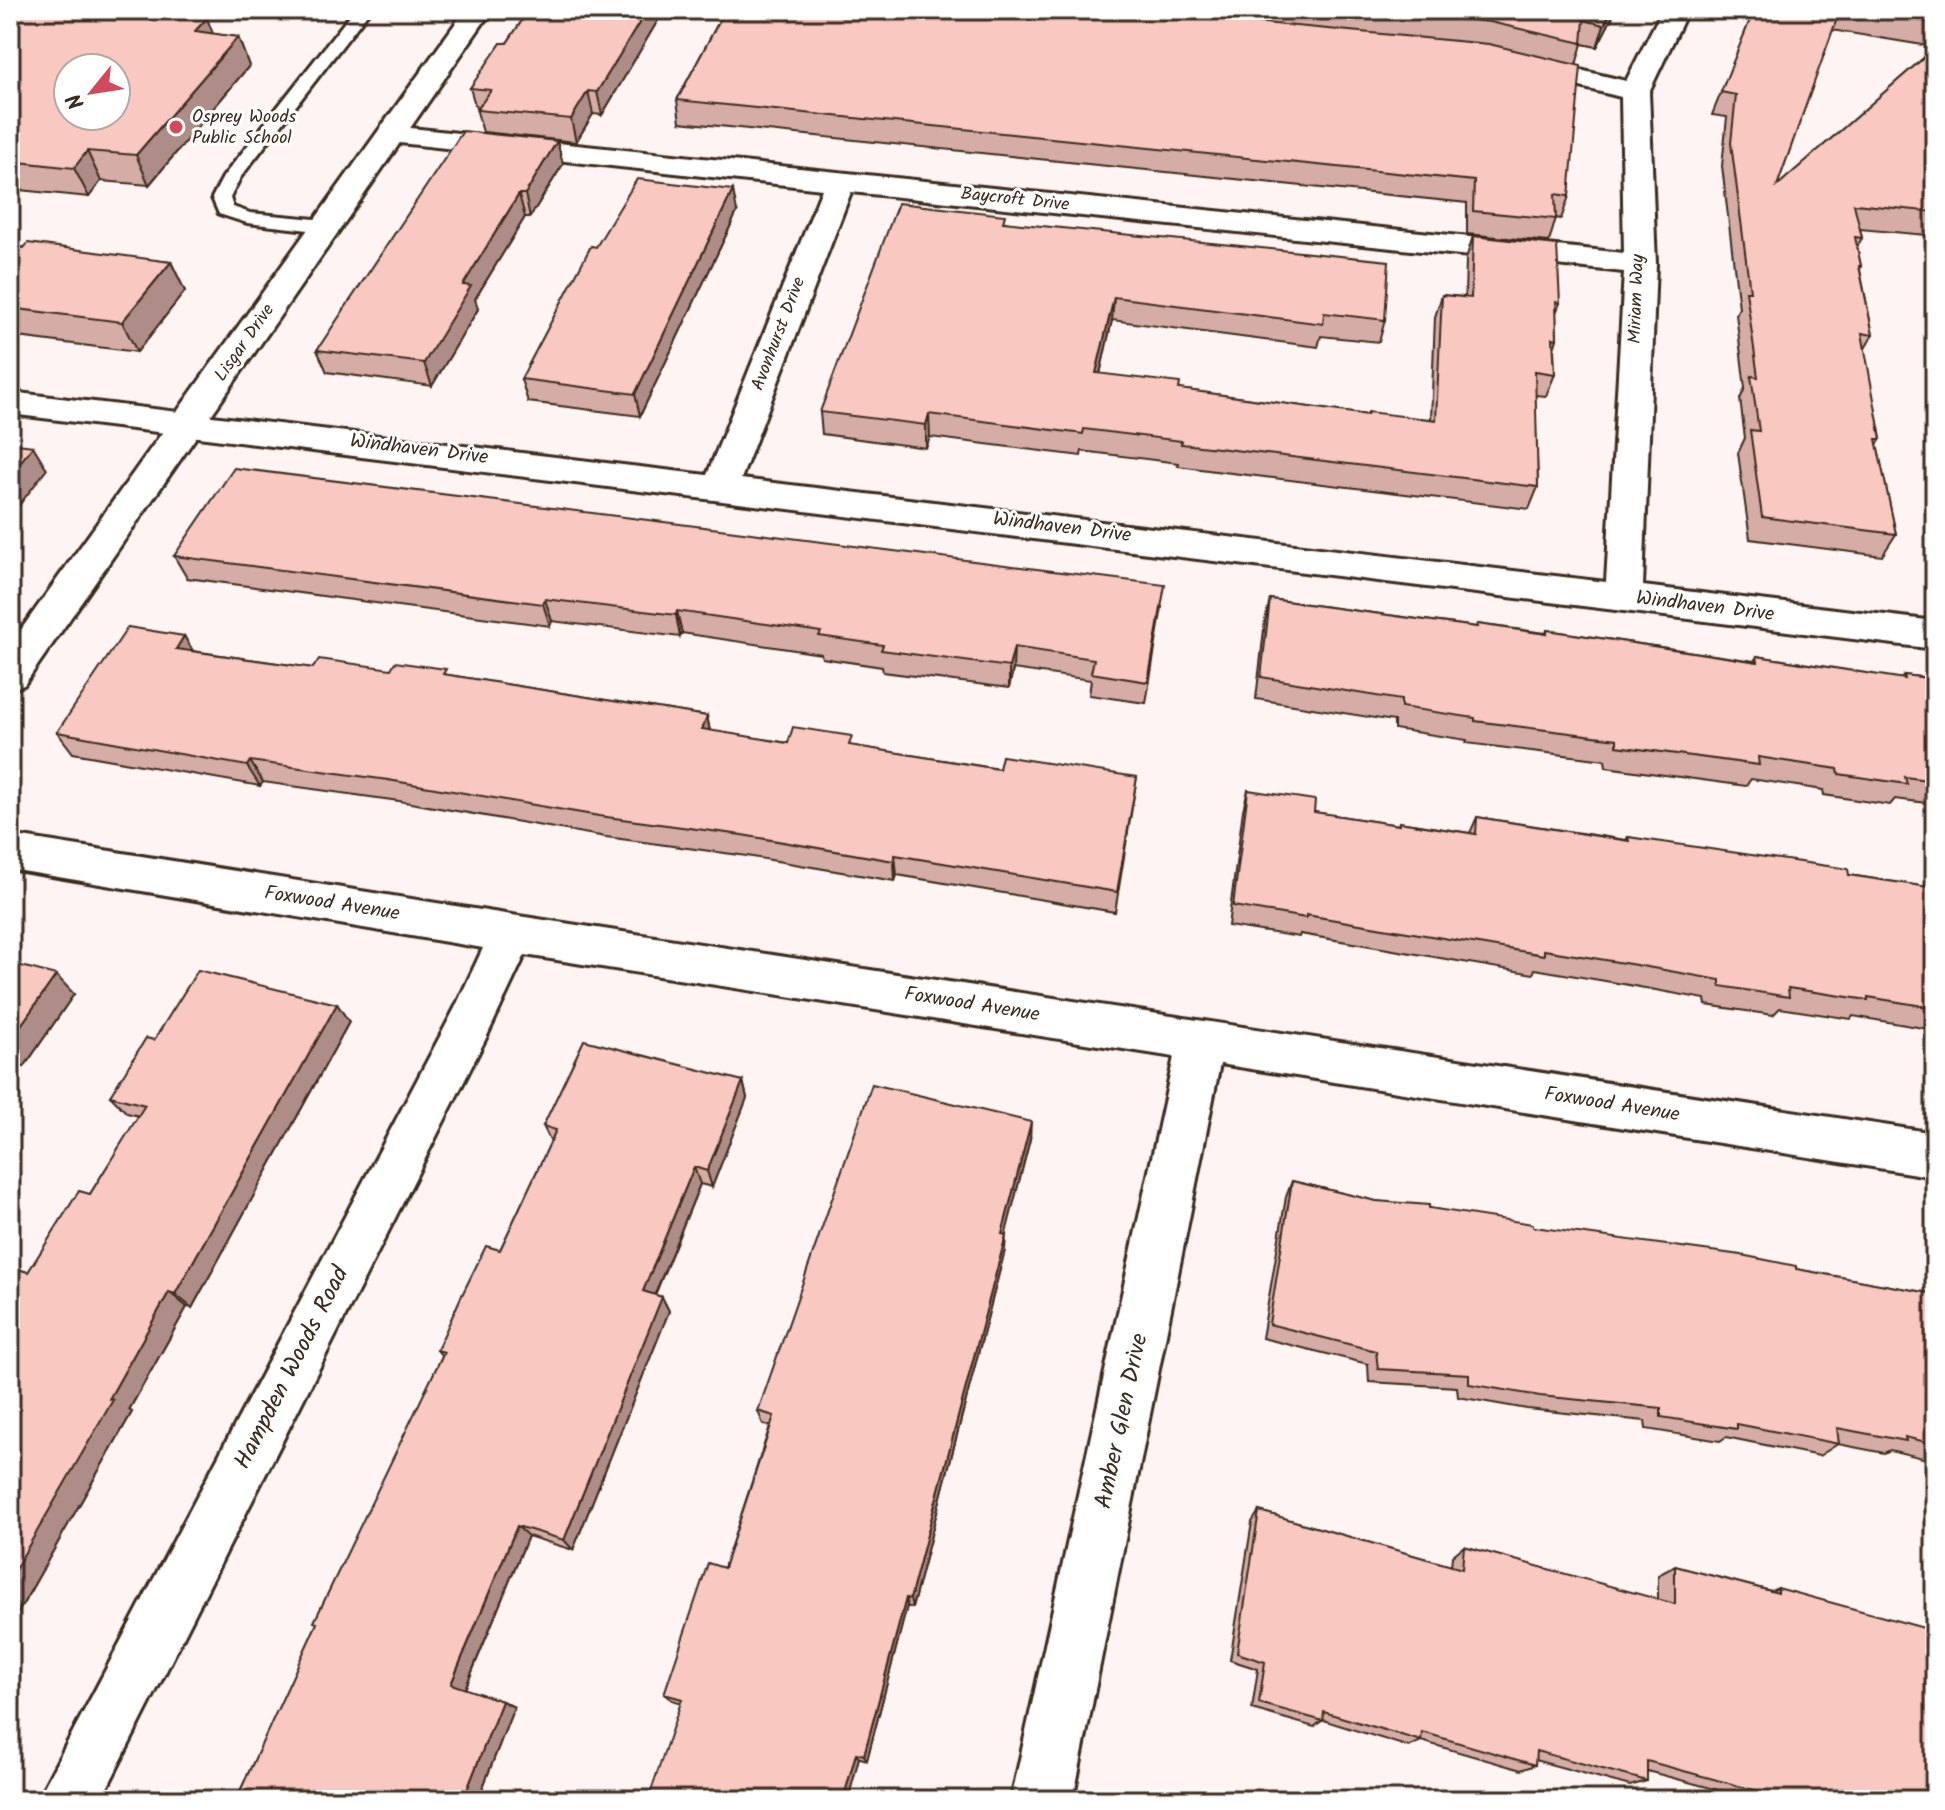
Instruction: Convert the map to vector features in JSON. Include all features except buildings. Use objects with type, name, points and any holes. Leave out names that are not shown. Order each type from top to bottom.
[{"type":"street","name":"Lisgar Drive","points":[[10,675],[479,10]]},
{"type":"street","name":"Miriam Way","points":[[1624,596],[1640,264],[1635,92],[1675,10]]},
{"type":"street","points":[[1497,58],[1635,92]]},
{"type":"street","name":"Baycroft Drive","points":[[391,135],[1640,264]]},
{"type":"street","name":"Avonhurst Drive","points":[[720,487],[840,182]]},
{"type":"street","name":"Windhaven Drive","points":[[10,403],[1935,635]]},
{"type":"street","name":"Foxwood Avenue","points":[[10,852],[512,934],[1935,1155]]},
{"type":"street","name":"Hampden Woods Road","points":[[68,1800],[464,1036],[512,934]]},
{"type":"street","name":"Amber Glen Drive","points":[[1042,1800],[1201,1041]]},
{"type":"lane","points":[[326,226],[247,218],[225,210],[221,198],[232,177],[362,10]]},
{"type":"place","name":"Osprey Woods Public School","points":[[176,127]]}]
